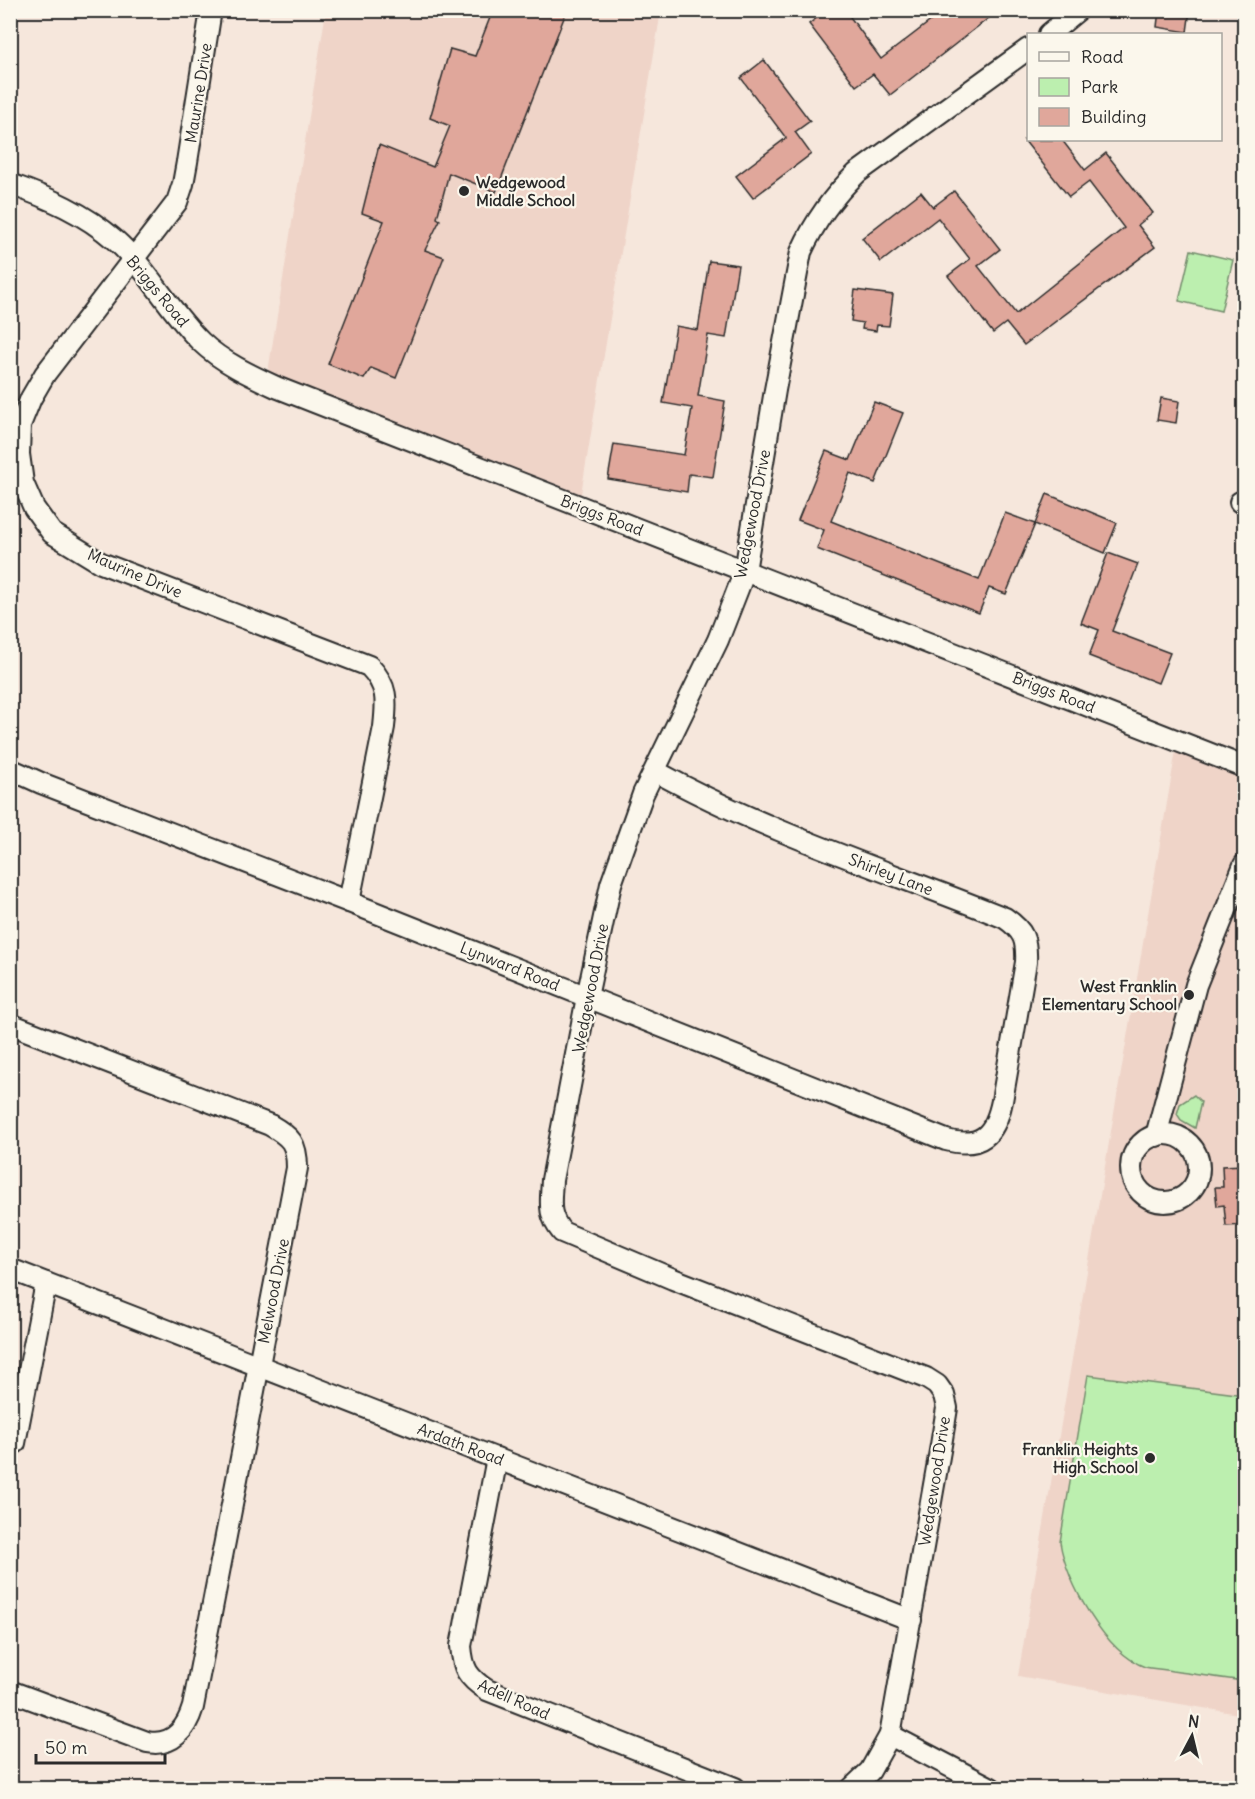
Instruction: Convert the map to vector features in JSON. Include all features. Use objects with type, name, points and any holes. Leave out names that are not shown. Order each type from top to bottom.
[{"type":"street","name":"Maurine Drive","points":[[211,10],[183,184],[177,202],[45,374],[31,398],[20,425],[19,454],[23,483],[34,508],[52,533],[101,563],[369,666],[381,679],[387,703],[384,727],[349,902]]},
{"type":"street","points":[[1049,33],[1078,10]]},
{"type":"street","name":"Wedgewood Drive","points":[[852,1788],[870,1771],[890,1735],[946,1408],[944,1395],[937,1385],[899,1367],[562,1232],[554,1222],[550,1210],[552,1180],[586,997],[611,884],[643,794],[718,640],[745,571],[794,279],[801,252],[824,210],[857,173],[1027,50]]},
{"type":"street","name":"Briggs Road","points":[[10,184],[72,209],[117,241],[203,343],[225,360],[254,377],[1245,767]]},
{"type":"street","name":"Lynward Road","points":[[10,769],[349,902],[765,1070],[957,1143],[978,1141],[993,1129],[999,1115],[1012,1044]]},
{"type":"street","name":"Shirley Lane","points":[[655,771],[724,807],[1013,923],[1027,946],[1012,1044]]},
{"type":"street","points":[[1156,1136],[1196,985],[1240,893],[1245,865]]},
{"type":"street","name":"Melwood Drive","points":[[10,1024],[270,1125],[286,1134],[292,1141],[296,1150],[297,1168],[194,1707],[185,1726],[176,1737],[157,1744],[137,1740],[10,1691]]},
{"type":"street","name":"Ardath Road","points":[[10,1269],[910,1620]]},
{"type":"street","points":[[15,1443],[46,1283]]},
{"type":"street","name":"Adell Road","points":[[497,1458],[461,1646],[462,1664],[472,1680],[487,1690],[735,1788]]},
{"type":"street","points":[[890,1735],[991,1788]]},
{"type":"shaded area","name":"Wedgewood Middle School","points":[[326,11],[661,11],[581,494],[268,372]]},
{"type":"shaded area","name":"Franklin Heights High School","points":[[1176,750],[1244,776],[1244,1715],[1018,1676]]},
{"type":"green space","points":[[1191,250],[1233,260],[1221,311],[1179,301]]},
{"type":"green space","points":[[1194,1095],[1201,1102],[1195,1128],[1181,1120],[1177,1114],[1180,1104]]},
{"type":"green space","points":[[1088,1375],[1244,1395],[1244,1681],[1145,1667],[1130,1659],[1116,1647],[1102,1631],[1079,1595],[1070,1576],[1060,1542]]},
{"type":"building","points":[[493,10],[567,10],[496,192],[449,173],[437,218],[440,220],[425,250],[444,257],[396,378],[371,368],[364,379],[328,364],[384,221],[362,213],[379,145],[433,167],[450,126],[430,118],[450,49],[475,56]]},
{"type":"building","points":[[827,10],[845,10],[881,59],[945,10],[999,10],[890,95],[873,74],[856,86],[809,24]]},
{"type":"building","points":[[1159,10],[1190,10],[1187,32],[1157,27]]},
{"type":"building","points":[[764,60],[810,121],[795,132],[811,154],[753,198],[736,176],[786,138],[741,78]]},
{"type":"building","points":[[1024,140],[1063,141],[1085,170],[1106,153],[1153,213],[1138,225],[1155,247],[1024,345],[1006,323],[993,333],[948,276],[970,259],[938,218],[881,262],[862,238],[921,192],[933,207],[954,191],[1000,249],[978,266],[1016,314],[1124,228],[1089,182],[1069,197]]},
{"type":"building","points":[[709,261],[738,265],[726,338],[708,335],[698,396],[725,401],[713,477],[689,474],[687,492],[608,479],[614,444],[684,455],[692,408],[663,403],[676,326],[698,330]]},
{"type":"building","points":[[855,290],[893,295],[889,326],[877,325],[876,331],[862,329],[863,323],[851,321]]},
{"type":"building","points":[[1161,398],[1179,401],[1176,423],[1157,420]]},
{"type":"building","points":[[874,402],[903,413],[875,483],[850,473],[831,521],[979,580],[1005,513],[1035,524],[1006,594],[989,588],[979,613],[817,549],[824,530],[798,520],[826,451],[850,460]]},
{"type":"building","points":[[1047,494],[1117,523],[1105,553],[1035,524]]},
{"type":"building","points":[[1108,553],[1138,564],[1112,631],[1170,653],[1158,683],[1089,656],[1099,630],[1081,623]]},
{"type":"building","points":[[1245,1165],[1245,1225],[1226,1226],[1224,1205],[1217,1206],[1215,1187],[1223,1187],[1222,1166]]},
{"type":"place","name":"Wedgewood Middle School","points":[[464,191]]},
{"type":"place","name":"West Franklin Elementary School","points":[[1189,995]]},
{"type":"place","name":"Franklin Heights High School","points":[[1150,1458]]}]
